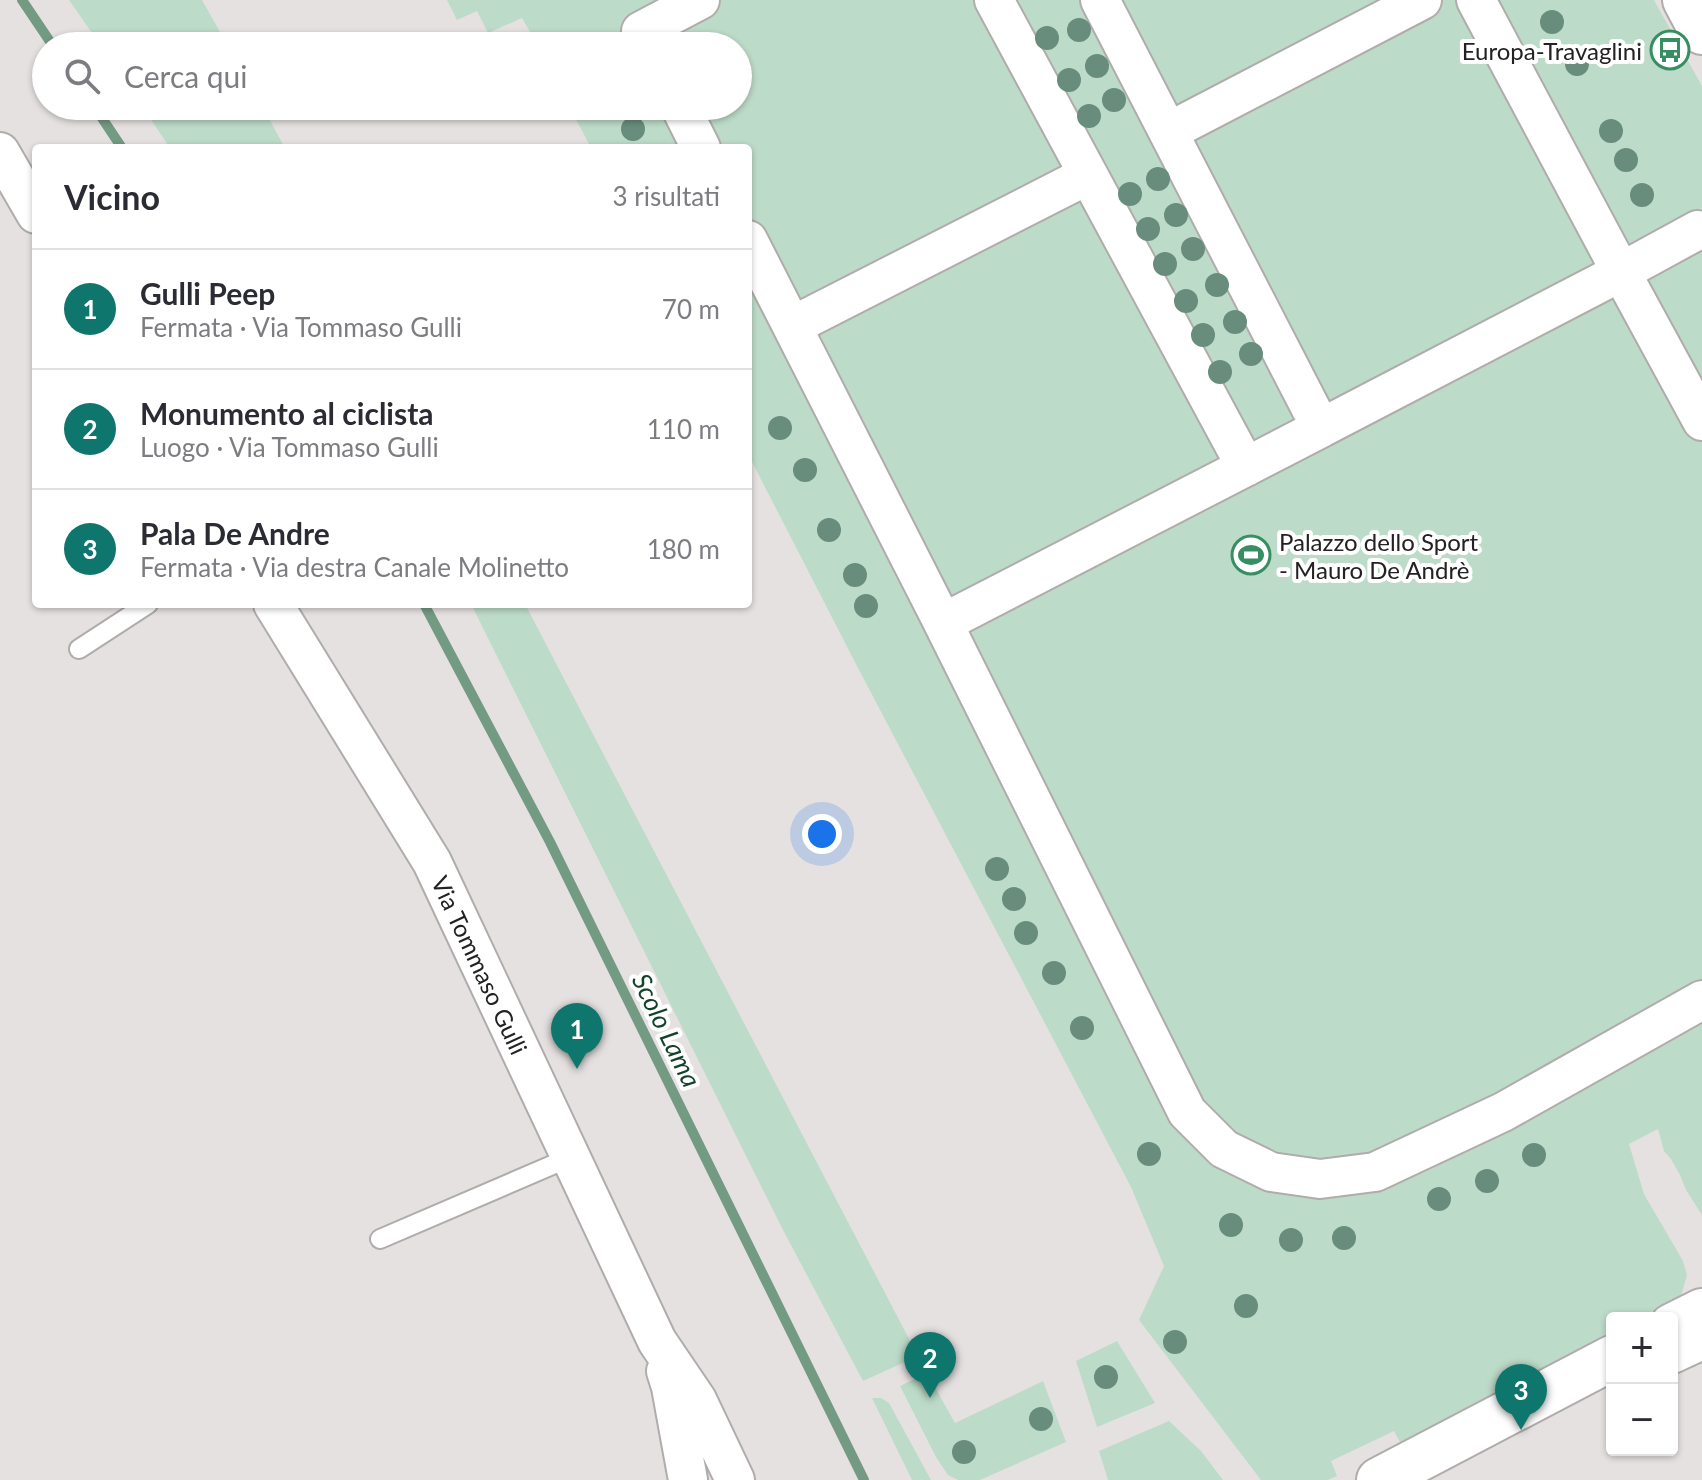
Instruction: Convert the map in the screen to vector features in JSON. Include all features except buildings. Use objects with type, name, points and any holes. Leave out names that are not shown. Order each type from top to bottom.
[{"type":"street","points":[[642,32],[700,0]]},
{"type":"street","points":[[994,0],[1246,467]]},
{"type":"street","points":[[1100,0],[1321,428]]},
{"type":"street","points":[[1168,132],[1422,0]]},
{"type":"street","points":[[1476,0],[1702,421]]},
{"type":"street","points":[[1685,0],[1702,32]]},
{"type":"street","points":[[687,120],[699,144]]},
{"type":"street","points":[[0,152],[32,207]]},
{"type":"street","points":[[792,326],[1088,175]]},
{"type":"street","points":[[0,207],[32,235]]},
{"type":"street","points":[[943,623],[1698,230]]},
{"type":"street","points":[[752,248],[1187,1112],[1224,1149],[1271,1172],[1320,1179],[1375,1172],[1503,1112],[1702,1000]]},
{"type":"street","name":"Via Tommaso Gulli","points":[[275,608],[432,862],[657,1341],[671,1387],[688,1480]]},
{"type":"street","points":[[1678,1323],[1702,1311]]},
{"type":"street","points":[[1678,1351],[1702,1340]]},
{"type":"street","name":"Via Tommaso Gulli","points":[[657,1341],[697,1400],[735,1480]]},
{"type":"street","points":[[1379,1480],[1606,1361]]},
{"type":"lane","points":[[79,649],[142,608]]},
{"type":"lane","points":[[380,1239],[571,1157]]},
{"type":"green space","points":[[69,0],[202,0],[220,32],[91,32]]},
{"type":"green space","name":"Palazzo dello Sport - Mauro De Andrè","points":[[447,0],[1654,0],[1702,86],[1702,208],[1690,215],[1702,237],[1702,1215],[1664,1151],[1658,1129],[1629,1144],[1644,1194],[1683,1261],[1687,1275],[1681,1296],[1651,1312],[1606,1312],[1606,1336],[1401,1444],[1394,1431],[1331,1461],[1337,1476],[1328,1480],[1261,1480],[1139,1320],[1164,1266],[1131,1187],[752,462],[752,144],[589,144],[576,120],[752,120],[752,32],[530,32],[522,18],[488,32],[477,11],[457,20]]},
{"type":"green space","points":[[151,120],[270,120],[283,144],[167,144]]},
{"type":"green space","points":[[473,608],[527,608],[918,1356],[863,1381],[782,1228]]},
{"type":"green space","points":[[1117,1341],[1155,1403],[1097,1427],[1076,1361]]},
{"type":"green space","points":[[927,1373],[955,1423],[1043,1381],[1066,1442],[980,1480],[958,1480],[948,1475],[936,1457],[900,1386]]},
{"type":"green space","points":[[872,1398],[881,1398],[889,1403],[931,1480],[912,1480]]},
{"type":"green space","points":[[1169,1421],[1201,1451],[1223,1480],[1108,1480],[1099,1451]]},
{"type":"waterway","name":"Scolo Lama","points":[[22,0],[44,32]]},
{"type":"waterway","name":"Scolo Lama","points":[[103,120],[119,144]]},
{"type":"waterway","name":"Scolo Lama","points":[[426,608],[550,842],[864,1480]]},
{"type":"place","name":"Europa-Travaglini","points":[[1670,50]]},
{"type":"place","name":"Palazzo dello Sport - Mauro De Andrè","points":[[1251,555]]},
{"type":"place","name":"Gulli Peep","points":[[577,1069]]},
{"type":"place","name":"Monumento al ciclista","points":[[930,1398]]},
{"type":"place","name":"Pala De Andre","points":[[1521,1430]]}]
